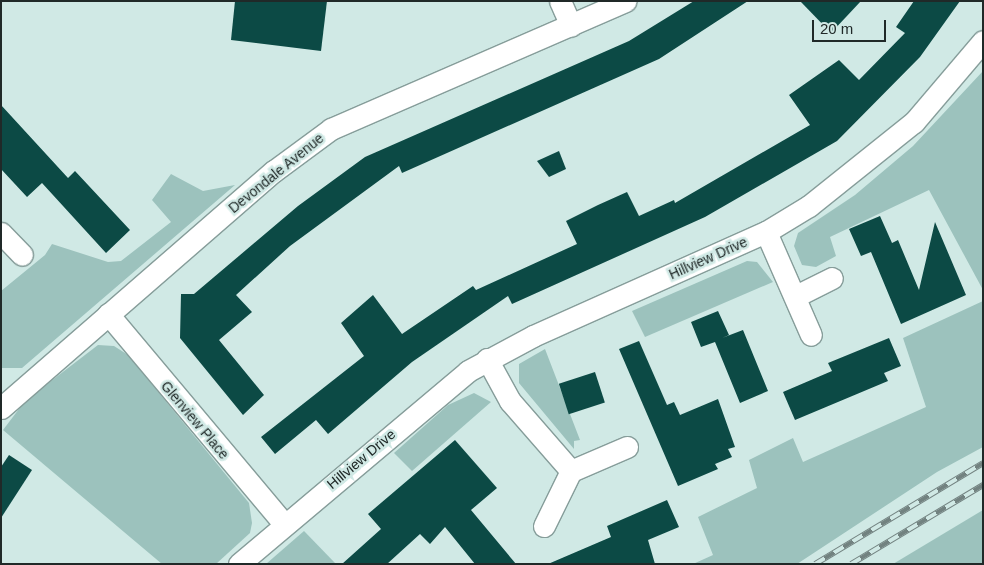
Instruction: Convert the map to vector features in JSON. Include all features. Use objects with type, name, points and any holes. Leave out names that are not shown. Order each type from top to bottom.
[{"type":"street","points":[[560,1],[571,26]]},
{"type":"street","name":"Devondale Avenue","points":[[1,408],[274,172],[331,129],[625,1]]},
{"type":"street","name":"Hillview Drive","points":[[239,564],[444,388],[487,359],[766,232],[809,206],[882,151],[940,95],[983,41]]},
{"type":"street","points":[[766,232],[796,296],[811,335]]},
{"type":"street","points":[[1,234],[22,255]]},
{"type":"street","points":[[796,296],[832,278]]},
{"type":"street","name":"Glenview Place","points":[[108,314],[284,524]]},
{"type":"street","points":[[487,359],[510,401],[571,471]]},
{"type":"street","points":[[544,526],[571,471],[627,447]]},
{"type":"shaded area","points":[[983,71],[983,290],[929,190],[830,237],[836,256],[816,267],[802,265],[794,246],[798,233],[855,195],[913,146]]},
{"type":"shaded area","points":[[171,174],[203,191],[235,185],[22,368],[1,368],[1,291],[45,255],[52,244],[108,262],[121,261],[171,222],[152,200]]},
{"type":"shaded area","points":[[747,261],[757,262],[773,282],[645,337],[632,311]]},
{"type":"shaded area","points":[[983,301],[983,447],[937,472],[797,564],[693,564],[713,555],[698,517],[757,488],[749,460],[793,438],[803,462],[926,407],[903,338]]},
{"type":"shaded area","points":[[98,345],[114,346],[128,355],[249,503],[252,523],[250,533],[216,564],[162,564],[3,430],[25,401]]},
{"type":"shaded area","points":[[545,349],[580,440],[574,441],[574,449],[519,383],[519,364]]},
{"type":"shaded area","points":[[474,393],[491,402],[412,471],[394,453],[448,405]]},
{"type":"shaded area","points":[[983,510],[983,564],[893,564]]},
{"type":"shaded area","points":[[304,531],[336,564],[266,564]]},
{"type":"building","points":[[235,1],[327,1],[321,51],[231,40]]},
{"type":"building","points":[[694,1],[748,1],[659,59],[402,173],[399,166],[290,246],[236,295],[252,312],[219,340],[264,395],[243,415],[180,338],[181,294],[194,294],[298,206],[365,157],[629,41]]},
{"type":"building","points":[[800,1],[861,1],[831,33]]},
{"type":"building","points":[[914,1],[960,1],[920,57],[837,141],[705,217],[512,304],[508,296],[412,362],[328,434],[316,420],[275,454],[261,437],[364,356],[341,323],[373,295],[402,334],[473,286],[476,290],[577,244],[566,221],[598,205],[627,192],[639,216],[674,200],[675,203],[810,125],[789,95],[839,60],[859,80],[905,33],[896,27]]},
{"type":"building","points":[[1,105],[68,178],[75,171],[130,230],[106,253],[42,183],[27,197],[1,169]]},
{"type":"building","points":[[559,151],[566,169],[549,177],[537,161]]},
{"type":"building","points":[[880,216],[892,243],[898,240],[919,290],[935,222],[966,295],[901,324],[871,252],[861,256],[849,229]]},
{"type":"building","points":[[718,311],[729,335],[722,338],[743,330],[768,391],[740,403],[715,342],[701,347],[691,322]]},
{"type":"building","points":[[889,338],[901,366],[884,373],[888,381],[795,420],[783,392],[832,371],[828,363]]},
{"type":"building","points":[[639,341],[667,405],[674,402],[680,415],[718,399],[735,447],[728,449],[732,457],[715,464],[718,469],[678,486],[619,349]]},
{"type":"building","points":[[595,372],[605,402],[569,414],[559,384]]},
{"type":"building","points":[[455,440],[497,488],[471,510],[516,564],[475,564],[445,527],[430,544],[420,534],[387,564],[342,564],[381,529],[368,514]]},
{"type":"building","points":[[9,455],[32,470],[1,518],[1,467]]},
{"type":"building","points":[[667,500],[679,527],[648,540],[655,564],[548,564],[611,537],[607,526]]},
{"type":"railway","points":[[815,564],[983,463]]},
{"type":"railway","points":[[851,564],[983,485]]}]
